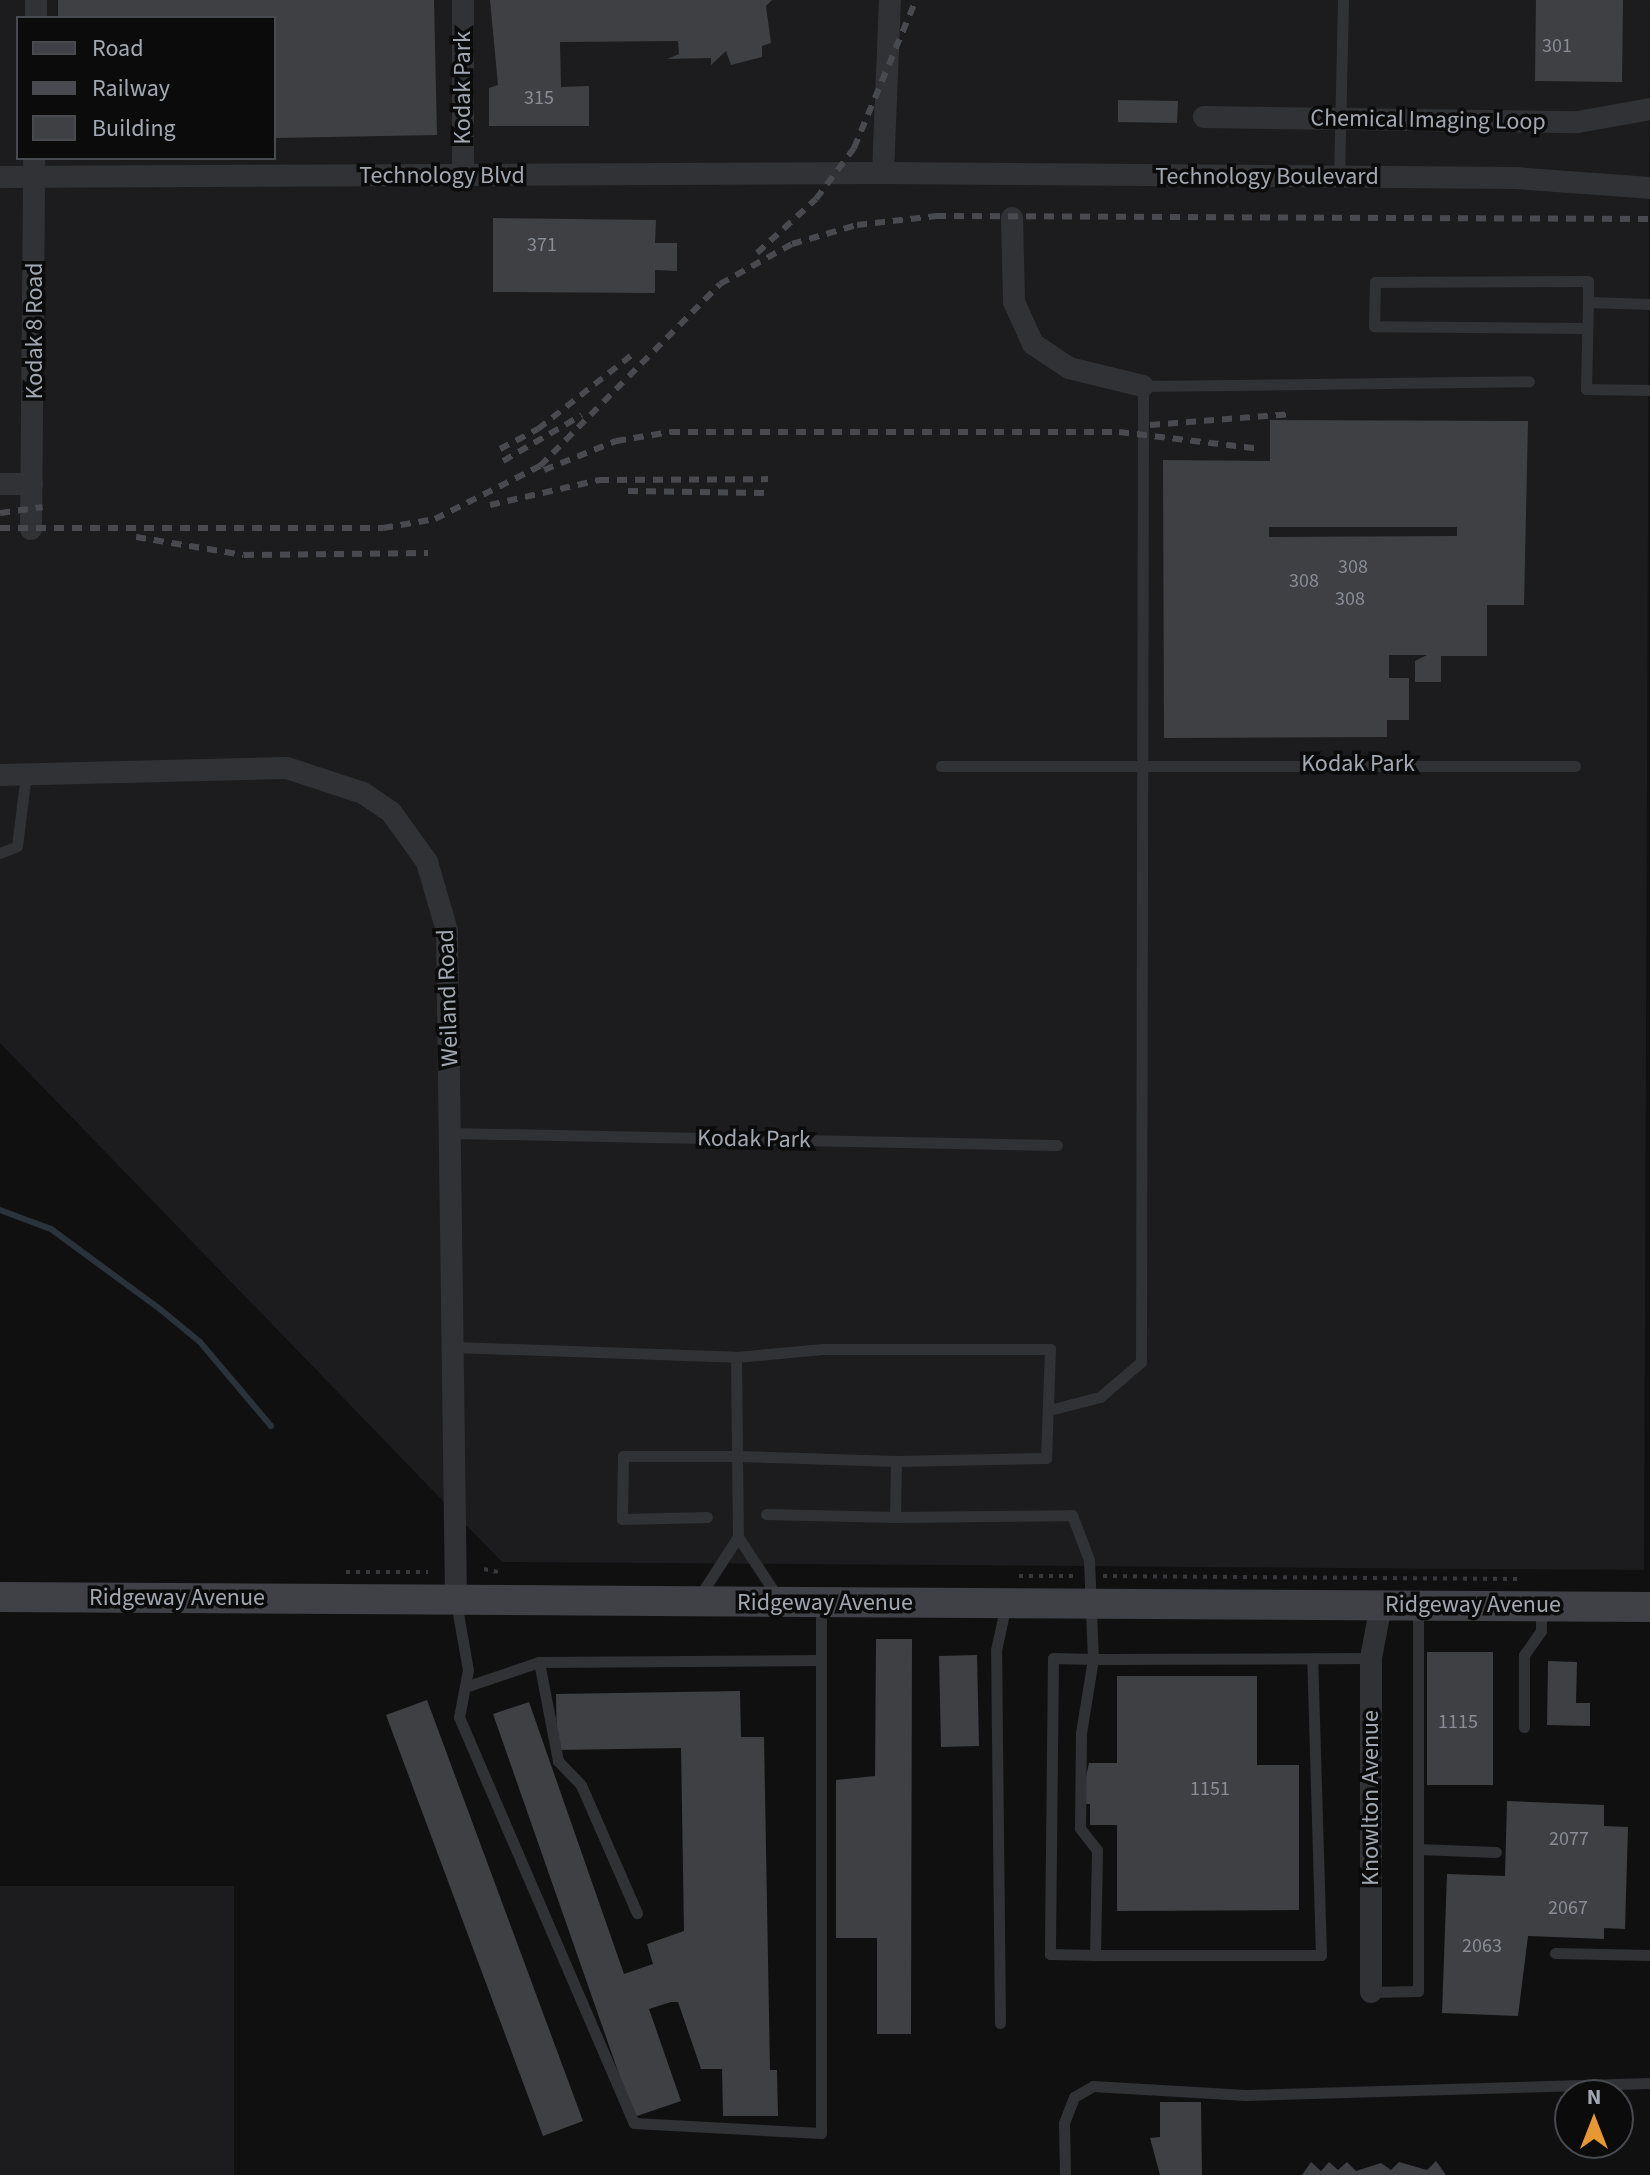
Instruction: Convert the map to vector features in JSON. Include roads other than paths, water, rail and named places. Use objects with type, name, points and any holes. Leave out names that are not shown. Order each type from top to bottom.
[{"type":"main road","name":"Ridgeway Avenue","points":[[0,1597],[1650,1607]]},
{"type":"street","name":"Kodak Park","points":[[463,0],[463,176]]},
{"type":"street","points":[[883,173],[890,0]]},
{"type":"street","name":"Chemical Imaging Loop","points":[[1204,117],[1578,122],[1650,109]]},
{"type":"street","name":"Technology Blvd","points":[[0,177],[34,168],[463,176],[883,173]]},
{"type":"street","name":"Kodak 8 Road","points":[[31,529],[34,168]]},
{"type":"street","name":"Technology Boulevard","points":[[883,173],[1339,177],[1650,188]]},
{"type":"street","points":[[1012,218],[1014,302],[1033,344],[1069,368],[1143,386]]},
{"type":"street","points":[[0,484],[32,484]]},
{"type":"street","name":"Weiland Road","points":[[0,775],[287,768],[334,778],[391,812],[441,894],[452,1133],[456,1601]]},
{"type":"street","name":"Knowlton Avenue","points":[[1371,1992],[1371,1658],[1381,1605]]},
{"type":"lane","points":[[1339,177],[1343,0]]},
{"type":"lane","points":[[1587,328],[1374,326],[1375,282],[1588,281],[1586,389],[1650,390]]},
{"type":"lane","points":[[1588,302],[1650,304]]},
{"type":"lane","points":[[1049,1410],[1100,1397],[1141,1362],[1143,386],[1529,381]]},
{"type":"lane","name":"Kodak Park","points":[[941,766],[1142,763],[1575,766]]},
{"type":"lane","points":[[0,853],[17,846],[26,774]]},
{"type":"lane","name":"Kodak Park","points":[[452,1133],[1057,1145]]},
{"type":"lane","points":[[454,1347],[736,1357],[823,1349],[1050,1349],[1046,1458],[896,1461],[623,1456],[622,1519],[707,1517]]},
{"type":"lane","points":[[736,1357],[738,1537],[782,1602]]},
{"type":"lane","points":[[895,1517],[896,1461]]},
{"type":"lane","points":[[766,1514],[895,1517],[1072,1515],[1085,1536],[1093,1659],[1081,1733],[1080,1828],[1097,1850],[1095,1955]]},
{"type":"lane","points":[[694,1602],[738,1537]]},
{"type":"lane","points":[[456,1601],[465,1687],[459,1717],[634,2123],[821,2133],[821,1603]]},
{"type":"lane","points":[[1000,2023],[996,1650],[1006,1603]]},
{"type":"lane","points":[[1371,1992],[1418,1991],[1418,1605]]},
{"type":"lane","points":[[1524,1727],[1524,1655],[1541,1631],[1541,1606]]},
{"type":"lane","points":[[1312,1658],[1321,1955],[1050,1954],[1053,1658],[1093,1659],[1312,1658],[1371,1658]]},
{"type":"lane","points":[[465,1687],[539,1662],[821,1660]]},
{"type":"lane","points":[[539,1662],[558,1761],[581,1785],[637,1913]]},
{"type":"lane","points":[[1418,1849],[1496,1852]]},
{"type":"lane","points":[[1555,1953],[1650,1955]]},
{"type":"lane","points":[[1065,2175],[1064,2123],[1074,2097],[1093,2086],[1246,2095],[1650,2083]]},
{"type":"waterway","points":[[0,1210],[51,1229],[160,1309],[200,1342],[271,1426]]},
{"type":"railway","points":[[757,253],[816,199],[854,148],[916,0]]},
{"type":"railway","points":[[0,528],[383,528],[435,519],[540,466],[720,284],[792,244],[857,225],[936,216],[1650,219]]},
{"type":"railway","points":[[500,449],[538,429],[633,354]]},
{"type":"railway","points":[[1150,425],[1293,414]]},
{"type":"railway","points":[[503,461],[582,415]]},
{"type":"railway","points":[[544,470],[616,441],[670,432],[1119,432],[1261,449]]},
{"type":"railway","points":[[490,505],[599,480],[768,479]]},
{"type":"railway","points":[[628,491],[767,493]]},
{"type":"railway","points":[[0,513],[43,507]]},
{"type":"railway","points":[[136,537],[244,555],[428,553]]}]
